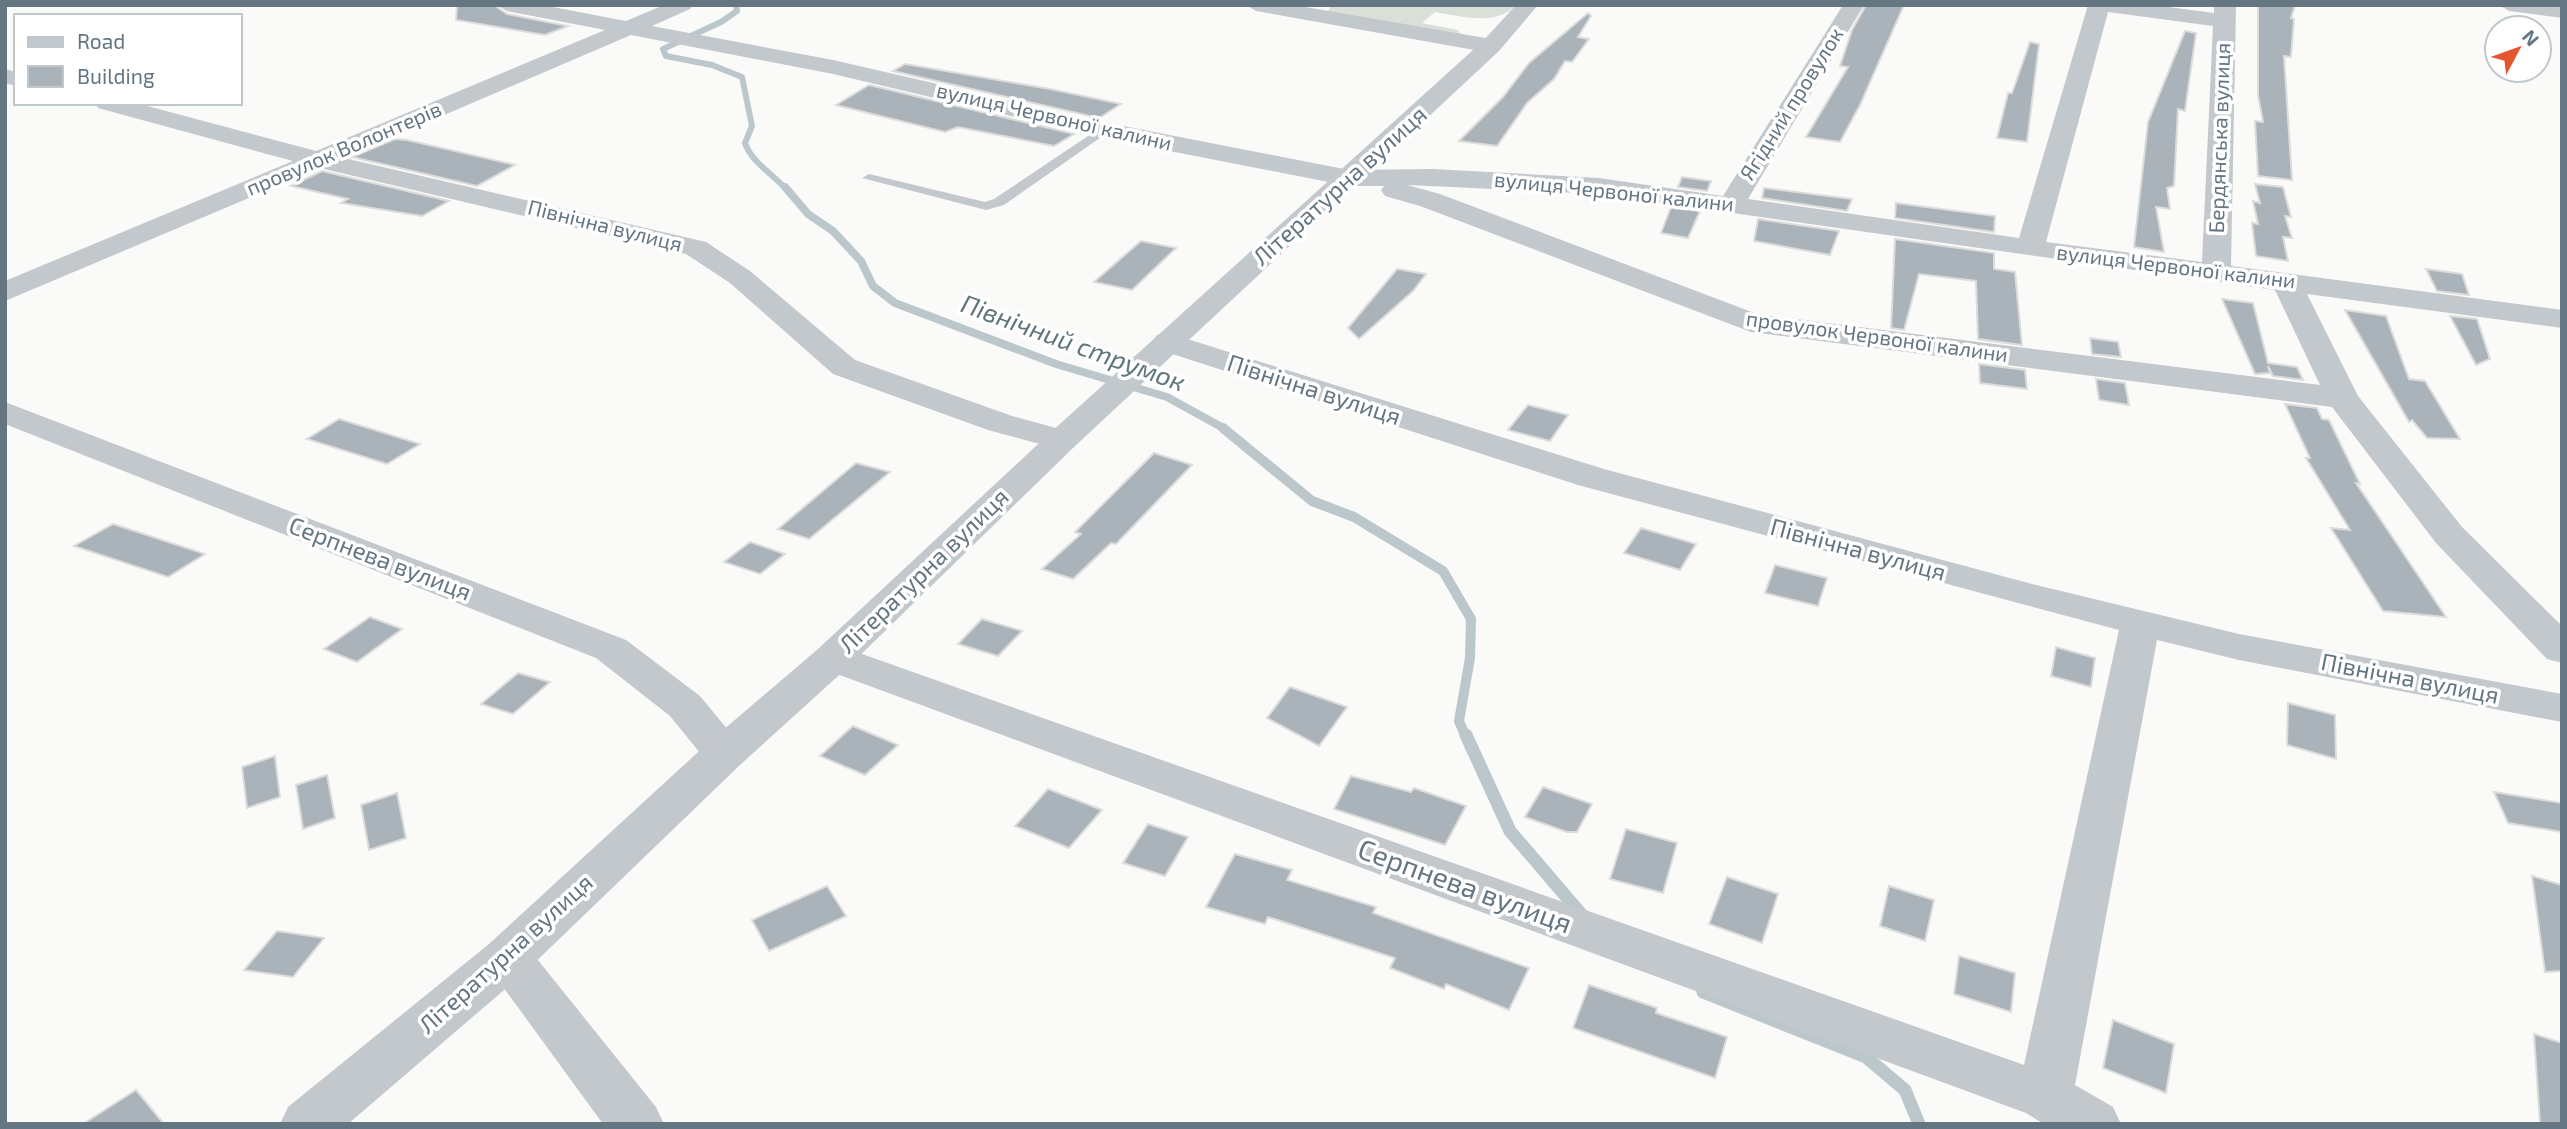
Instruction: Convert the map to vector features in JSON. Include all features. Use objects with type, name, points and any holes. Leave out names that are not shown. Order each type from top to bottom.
[{"type":"street","name":"вулиця Червоної калини","points":[[508,5],[833,67],[1103,130],[1349,178],[1519,180],[1599,186],[2030,248],[2562,319]]},
{"type":"street","name":"провулок Волонтерів","points":[[5,292],[683,5]]},
{"type":"street","points":[[1256,5],[1491,46]]},
{"type":"street","name":"Літературна вулиця","points":[[308,1124],[507,958],[725,753],[833,658],[1062,440],[1491,46],[1528,5]]},
{"type":"street","name":"Ягідний провулок","points":[[1731,204],[1854,5]]},
{"type":"street","points":[[2030,248],[2101,5],[2224,13]]},
{"type":"street","points":[[2509,5],[2562,12]]},
{"type":"street","name":"Бердянська вулиця","points":[[2216,271],[2224,13]]},
{"type":"street","name":"Північна вулиця","points":[[114,105],[319,160],[696,248],[740,277],[844,367],[1000,423],[1062,440]]},
{"type":"street","name":"провулок Червоної калини","points":[[1349,178],[1430,200],[1751,323],[2343,398]]},
{"type":"street","points":[[2284,280],[2343,398],[2449,535],[2562,650]]},
{"type":"street","name":"Північна вулиця","points":[[1168,342],[1591,477],[2140,625],[2239,647],[2562,708]]},
{"type":"street","name":"Серпнева вулиця","points":[[5,412],[611,649],[685,706],[725,753]]},
{"type":"street","points":[[2045,1096],[2140,625]]},
{"type":"street","name":"Серпнева вулиця","points":[[833,658],[2045,1096],[2093,1124]]},
{"type":"street","points":[[507,958],[636,1124]]},
{"type":"lane","points":[[869,178],[986,206],[999,202],[1103,130]]},
{"type":"shaded area","points":[[1331,5],[1516,5],[1508,12],[1488,18],[1435,12],[1422,23],[1458,30],[1461,37],[1327,14]]},
{"type":"building","points":[[457,5],[494,5],[507,14],[568,26],[545,35],[456,20]]},
{"type":"building","points":[[1866,5],[1904,5],[1860,105],[1840,142],[1806,137],[1848,67],[1840,66],[1852,30]]},
{"type":"building","points":[[2258,5],[2295,5],[2291,18],[2294,19],[2291,57],[2284,56],[2292,180],[2258,176],[2255,121],[2263,122],[2258,95]]},
{"type":"building","points":[[1588,13],[1591,16],[1578,37],[1589,39],[1572,62],[1565,61],[1554,79],[1527,103],[1497,146],[1459,141],[1503,97],[1529,63]]},
{"type":"building","points":[[2185,31],[2196,33],[2185,111],[2178,109],[2174,186],[2167,188],[2170,209],[2156,207],[2164,252],[2134,247],[2148,122]]},
{"type":"building","points":[[2030,42],[2039,44],[2027,142],[1997,138],[2008,93],[2012,93]]},
{"type":"building","points":[[905,64],[1121,104],[1099,118],[893,71]]},
{"type":"building","points":[[869,85],[1074,134],[1054,146],[958,127],[945,132],[836,105]]},
{"type":"building","points":[[395,139],[515,165],[477,186],[352,157]]},
{"type":"building","points":[[322,171],[449,201],[422,216],[341,203],[348,199],[291,186]]},
{"type":"building","points":[[1682,177],[1711,181],[1707,191],[1678,187]]},
{"type":"building","points":[[2255,184],[2283,187],[2291,217],[2285,216],[2292,238],[2283,237],[2288,261],[2256,256],[2252,223],[2258,224],[2253,201],[2260,203]]},
{"type":"building","points":[[1764,188],[1852,199],[1847,211],[1762,198]]},
{"type":"building","points":[[1896,203],[1995,216],[1994,232],[1895,218]]},
{"type":"building","points":[[1671,207],[1700,211],[1688,238],[1661,233]]},
{"type":"building","points":[[1758,219],[1839,231],[1830,255],[1754,241]]},
{"type":"building","points":[[1895,239],[1994,253],[1994,269],[2015,272],[2022,345],[1978,339],[1976,281],[1919,274],[1904,330],[1891,328]]},
{"type":"building","points":[[1141,241],[1176,248],[1132,290],[1094,282]]},
{"type":"building","points":[[1397,269],[1426,274],[1413,291],[1359,339],[1348,328]]},
{"type":"building","points":[[2426,269],[2462,274],[2469,295],[2437,291]]},
{"type":"building","points":[[2222,299],[2253,303],[2268,363],[2297,367],[2303,380],[2273,376],[2268,366],[2270,373],[2255,374]]},
{"type":"building","points":[[2345,310],[2386,316],[2409,379],[2425,381],[2460,439],[2427,438],[2412,420],[2409,422]]},
{"type":"building","points":[[2450,316],[2477,319],[2490,359],[2476,365]]},
{"type":"building","points":[[2090,338],[2118,342],[2121,357],[2092,354]]},
{"type":"building","points":[[1979,364],[2025,370],[2027,389],[1980,383]]},
{"type":"building","points":[[2096,379],[2125,383],[2129,405],[2099,400]]},
{"type":"building","points":[[2285,404],[2317,408],[2322,419],[2329,420],[2360,484],[2356,483],[2446,617],[2383,611],[2331,528],[2350,530],[2306,458],[2310,458]]},
{"type":"building","points":[[1528,405],[1568,415],[1550,441],[1508,430]]},
{"type":"building","points":[[339,419],[420,444],[387,464],[307,439]]},
{"type":"building","points":[[1154,453],[1192,465],[1116,544],[1111,543],[1073,579],[1042,569],[1081,534],[1075,532]]},
{"type":"building","points":[[856,463],[890,472],[809,539],[778,529]]},
{"type":"building","points":[[113,524],[205,554],[168,577],[74,546]]},
{"type":"building","points":[[1641,528],[1696,544],[1680,570],[1624,553]]},
{"type":"building","points":[[750,542],[785,554],[760,574],[724,562]]},
{"type":"building","points":[[1775,565],[1827,578],[1818,606],[1765,593]]},
{"type":"building","points":[[370,617],[402,629],[357,662],[324,649]]},
{"type":"building","points":[[982,619],[1022,631],[998,656],[958,644]]},
{"type":"building","points":[[2056,647],[2095,658],[2091,687],[2051,676]]},
{"type":"building","points":[[518,673],[550,682],[513,714],[481,704]]},
{"type":"building","points":[[1290,687],[1347,707],[1319,746],[1267,718]]},
{"type":"building","points":[[2288,703],[2335,715],[2336,759],[2287,745]]},
{"type":"building","points":[[853,726],[898,745],[865,775],[820,756]]},
{"type":"building","points":[[275,756],[280,797],[247,808],[242,767]]},
{"type":"building","points":[[327,775],[335,818],[303,829],[296,785]]},
{"type":"building","points":[[1351,776],[1411,792],[1414,788],[1466,806],[1445,845],[1334,809]]},
{"type":"building","points":[[1543,787],[1592,804],[1577,832],[1567,832],[1525,817]]},
{"type":"building","points":[[1048,789],[1102,810],[1069,848],[1015,826]]},
{"type":"building","points":[[2494,792],[2562,803],[2562,832],[2508,823]]},
{"type":"building","points":[[397,793],[406,838],[369,850],[361,805]]},
{"type":"building","points":[[1148,824],[1188,837],[1165,876],[1123,863]]},
{"type":"building","points":[[1626,829],[1677,843],[1663,893],[1610,879]]},
{"type":"building","points":[[1235,854],[1292,870],[1287,880],[1376,907],[1373,913],[1529,968],[1509,1010],[1446,984],[1444,989],[1390,968],[1395,958],[1268,917],[1265,924],[1206,907]]},
{"type":"building","points":[[2532,876],[2562,885],[2562,971],[2545,972]]},
{"type":"building","points":[[1727,877],[1778,894],[1762,943],[1709,924]]},
{"type":"building","points":[[827,886],[846,916],[769,951],[752,920]]},
{"type":"building","points":[[1889,886],[1934,900],[1925,941],[1880,926]]},
{"type":"building","points":[[277,931],[324,938],[293,977],[244,970]]},
{"type":"building","points":[[1959,956],[2015,973],[2011,1012],[1954,994]]},
{"type":"building","points":[[1589,985],[1657,1008],[1656,1013],[1727,1037],[1715,1078],[1573,1028]]},
{"type":"building","points":[[2113,1020],[2174,1044],[2166,1093],[2103,1068]]},
{"type":"building","points":[[2534,1034],[2562,1043],[2562,1124],[2540,1124]]},
{"type":"building","points":[[136,1090],[164,1124],[83,1124]]},
{"type":"waterway","name":"Північний струмок","points":[[736,5],[737,11],[721,22],[663,49],[666,56],[712,65],[742,77],[752,126],[745,143],[757,162],[786,189]]},
{"type":"waterway","name":"Північний струмок","points":[[785,187],[808,214],[833,231],[861,261],[873,286],[895,303],[1056,364],[1167,397],[1225,429]]},
{"type":"waterway","name":"Північний струмок","points":[[1223,428],[1312,501],[1354,517],[1443,571],[1471,619],[1470,658],[1459,721],[1466,737]]},
{"type":"waterway","name":"Північний струмок","points":[[1466,735],[1510,831],[1581,914]]},
{"type":"waterway","name":"Північний струмок","points":[[1703,992],[1866,1057],[1905,1090],[1919,1124]]}]
